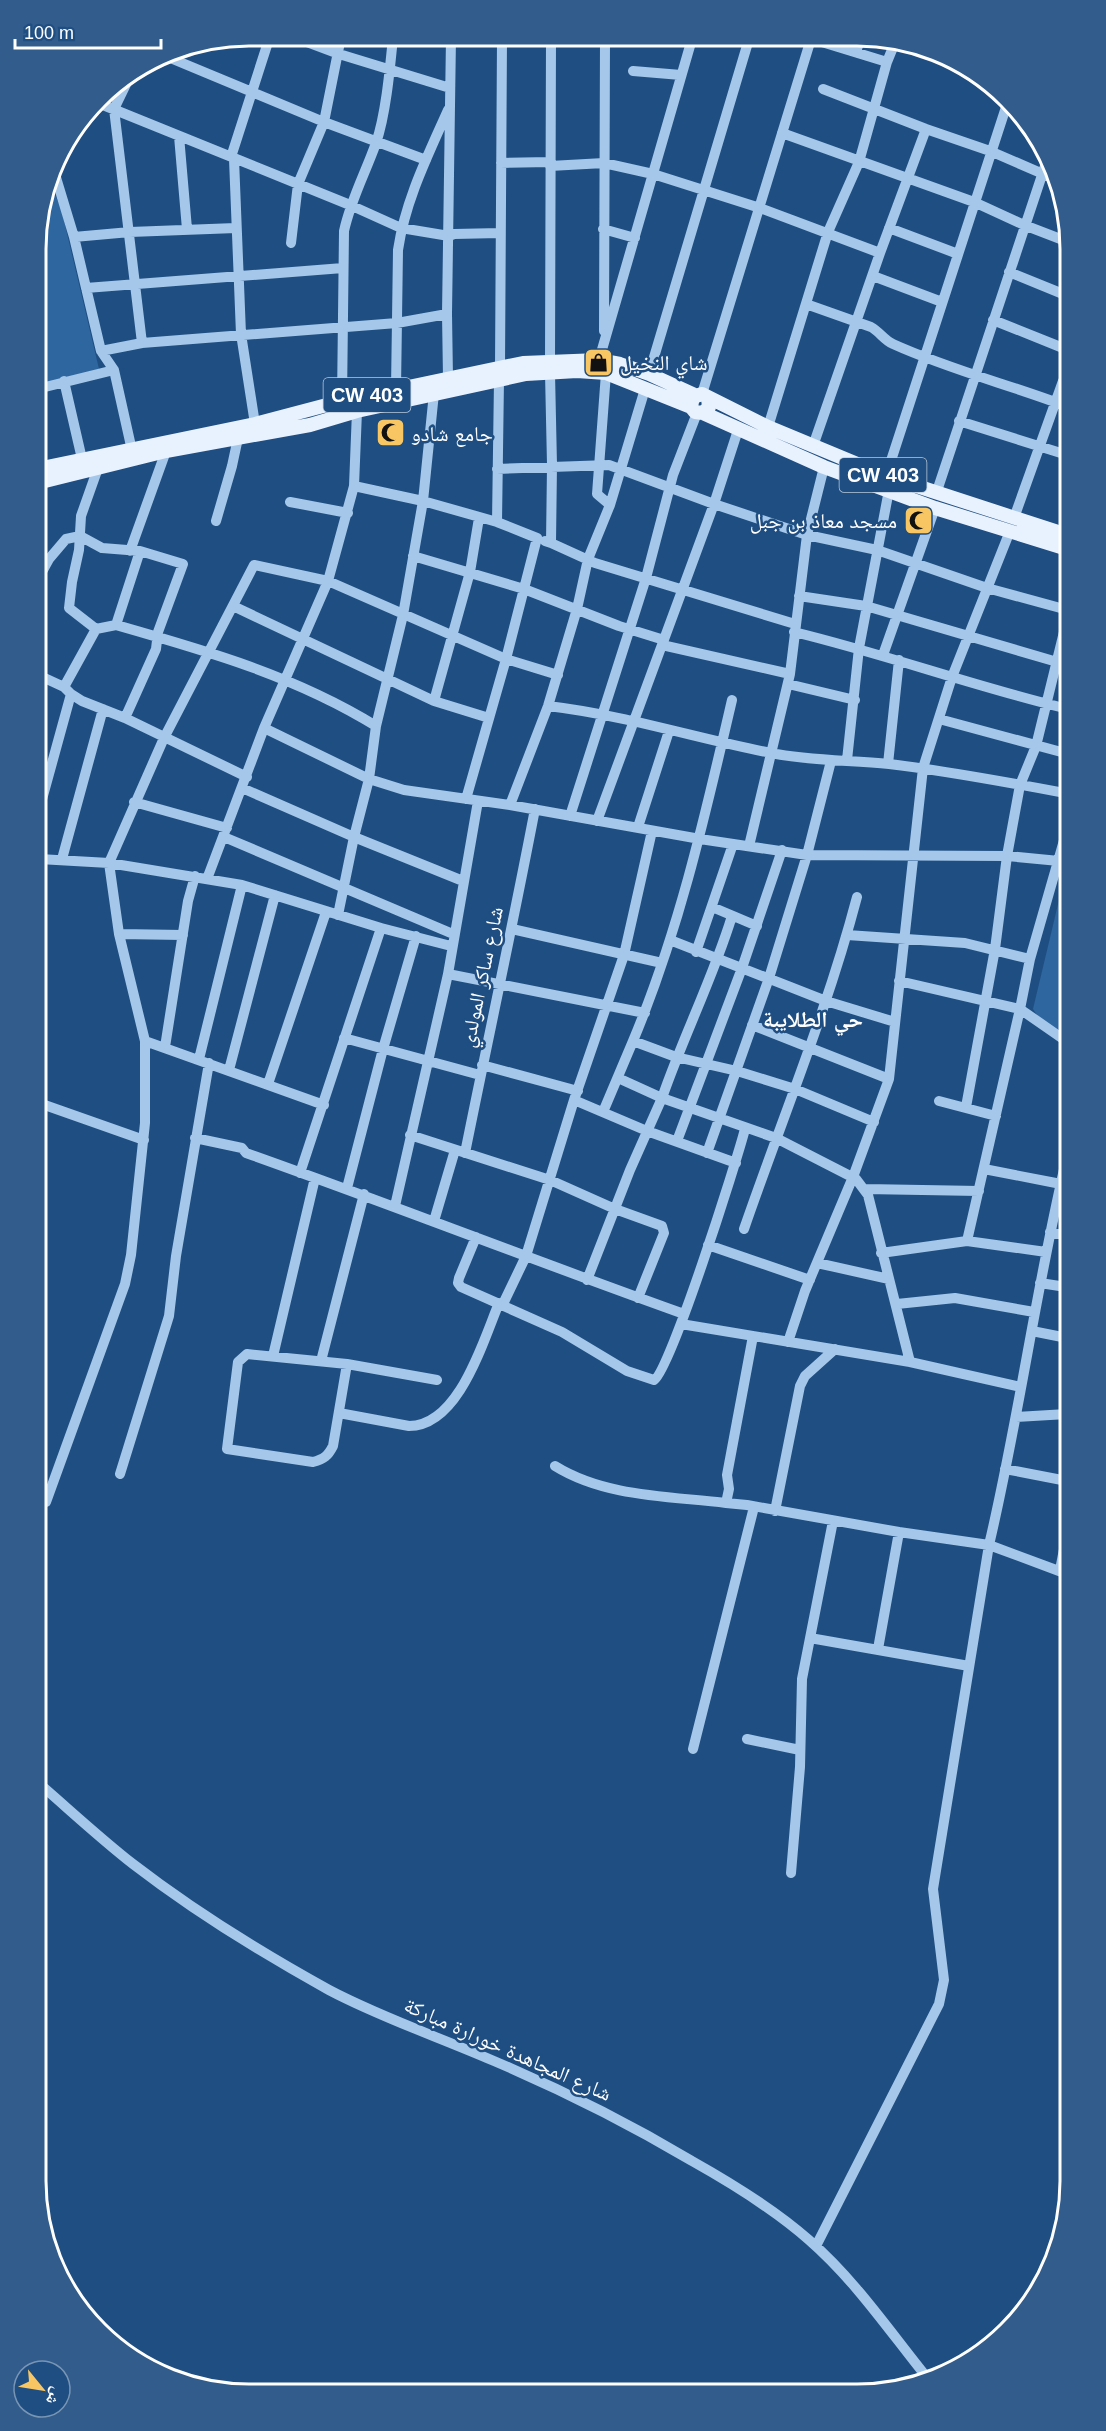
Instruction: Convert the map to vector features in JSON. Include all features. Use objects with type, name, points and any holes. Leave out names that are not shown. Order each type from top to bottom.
[{"type":"main road","name":"CW 403","points":[[47,481],[98,468],[133,454],[342,400],[448,378],[500,374],[599,360],[620,364],[649,374],[699,403],[738,430],[824,467],[936,494],[1012,524],[1060,546]]},
{"type":"main road","name":"CW 403","points":[[550,367],[606,373],[645,389],[699,403],[768,427],[813,446],[935,508],[1060,533]]},
{"type":"main road","name":"CW 403","points":[[47,467],[82,459],[166,451],[309,424],[500,374]]},
{"type":"street","points":[[550,46],[551,543]]},
{"type":"street","points":[[604,343],[605,46]]},
{"type":"street","points":[[599,360],[690,46]]},
{"type":"street","points":[[649,374],[747,46]]},
{"type":"street","points":[[570,816],[646,578],[671,486],[699,403],[809,46]]},
{"type":"street","points":[[835,46],[887,62]]},
{"type":"street","points":[[856,52],[858,46]]},
{"type":"street","points":[[255,424],[241,334],[232,158],[267,47]]},
{"type":"street","points":[[320,47],[450,88]]},
{"type":"street","points":[[291,243],[298,184],[324,122],[339,47]]},
{"type":"street","points":[[207,879],[264,728],[327,581],[348,513],[354,486],[357,411],[342,400],[344,231],[350,205],[376,142],[392,47]]},
{"type":"street","points":[[448,378],[451,47]]},
{"type":"street","points":[[497,522],[502,47]]},
{"type":"street","points":[[768,427],[828,232],[860,162],[892,50]]},
{"type":"street","points":[[179,59],[324,122],[426,160]]},
{"type":"street","points":[[633,71],[681,75]]},
{"type":"street","points":[[823,89],[990,151],[1045,175]]},
{"type":"street","points":[[123,91],[114,109],[142,343]]},
{"type":"street","points":[[396,390],[398,250],[401,228],[426,160],[450,105]]},
{"type":"street","points":[[106,106],[401,228],[449,236],[500,233]]},
{"type":"street","points":[[847,760],[859,648],[878,550],[887,483],[990,151],[1006,112]]},
{"type":"street","points":[[813,446],[926,129]]},
{"type":"street","points":[[782,133],[975,202],[1059,239]]},
{"type":"street","points":[[179,136],[187,229]]},
{"type":"street","points":[[501,163],[604,164],[653,174],[760,208],[880,253]]},
{"type":"street","points":[[936,494],[1043,171]]},
{"type":"street","points":[[59,181],[101,351],[114,370],[133,454]]},
{"type":"street","points":[[74,237],[130,232],[236,228]]},
{"type":"street","points":[[603,228],[635,238]]},
{"type":"street","points":[[889,228],[958,254]]},
{"type":"street","points":[[86,288],[343,268]]},
{"type":"street","points":[[1010,272],[1060,293]]},
{"type":"street","points":[[873,276],[942,302]]},
{"type":"street","points":[[788,1342],[889,1079],[923,768],[952,677],[1040,446],[1059,404],[925,357],[885,340],[877,330],[806,304]]},
{"type":"street","points":[[101,351],[142,343],[397,322],[447,314]]},
{"type":"street","points":[[993,320],[1060,347]]},
{"type":"street","points":[[47,386],[114,370]]},
{"type":"street","points":[[606,373],[597,494],[610,505]]},
{"type":"street","points":[[64,381],[82,459]]},
{"type":"street","points":[[510,805],[548,706],[577,609],[588,559],[610,505],[645,389]]},
{"type":"street","points":[[338,915],[342,889],[369,779],[376,726],[403,615],[423,501],[434,393]]},
{"type":"street","points":[[959,421],[1060,453]]},
{"type":"street","points":[[597,821],[632,720],[714,504],[738,430]]},
{"type":"street","points":[[216,521],[232,466],[237,438]]},
{"type":"street","points":[[116,625],[135,551],[166,451]]},
{"type":"street","points":[[497,469],[601,464],[671,486],[714,504],[807,535],[878,550],[987,588],[1060,608]]},
{"type":"street","points":[[749,846],[789,679],[807,535],[824,467]]},
{"type":"street","points":[[98,468],[81,516],[69,608],[96,629],[116,625],[210,652],[285,679],[340,704],[376,726]]},
{"type":"street","points":[[354,486],[423,501],[497,522],[588,559],[794,628],[952,677],[1060,707]]},
{"type":"street","points":[[290,502],[348,513]]},
{"type":"street","points":[[883,655],[935,508]]},
{"type":"street","points":[[434,700],[471,572],[479,518]]},
{"type":"street","points":[[47,563],[66,539],[80,536],[102,549],[135,551],[183,564],[158,632],[156,649],[125,718]]},
{"type":"street","points":[[466,799],[506,659],[537,538]]},
{"type":"street","points":[[413,555],[524,590],[663,642],[855,700]]},
{"type":"street","points":[[46,1501],[125,1284],[134,1231],[144,1140],[145,1041],[119,934],[109,863],[164,738],[254,565],[327,581],[506,659],[558,675]]},
{"type":"street","points":[[799,596],[867,606],[1060,663]]},
{"type":"street","points":[[234,606],[434,700],[489,718]]},
{"type":"street","points":[[47,777],[67,690],[96,629]]},
{"type":"street","points":[[888,764],[899,660]]},
{"type":"street","points":[[966,1107],[995,950],[1007,856],[1020,784],[1036,746],[1046,703],[1060,664]]},
{"type":"street","points":[[47,680],[82,701],[125,718],[247,777]]},
{"type":"street","points":[[603,1112],[645,1013],[670,940],[700,839],[732,700]]},
{"type":"street","points":[[548,706],[602,713],[772,753],[831,761],[847,760],[923,768],[1060,792]]},
{"type":"street","points":[[62,859],[103,709]]},
{"type":"street","points":[[939,719],[1060,752]]},
{"type":"street","points":[[264,728],[369,779],[404,790],[535,809],[652,831],[807,855],[1007,856],[1059,861],[1030,959],[967,1241]]},
{"type":"street","points":[[638,828],[669,730]]},
{"type":"street","points":[[707,1153],[769,978],[807,855],[831,761]]},
{"type":"street","points":[[242,788],[463,881]]},
{"type":"street","points":[[395,1206],[447,974],[478,801]]},
{"type":"street","points":[[134,802],[225,832],[342,889],[453,934]]},
{"type":"street","name":"شارع ساكر المولدي","points":[[434,1221],[460,1152],[481,1070],[535,809]]},
{"type":"street","points":[[339,1413],[417,1426],[435,1419],[458,1393],[526,1257],[576,1096],[624,955],[652,831]]},
{"type":"street","points":[[696,952],[733,844]]},
{"type":"street","points":[[677,1141],[742,968],[782,850]]},
{"type":"street","points":[[47,859],[109,863],[242,885],[326,912],[451,946]]},
{"type":"street","points":[[165,1047],[195,876]]},
{"type":"street","points":[[120,1474],[169,1316],[204,1061],[242,885]]},
{"type":"street","points":[[229,1070],[275,895]]},
{"type":"street","points":[[744,1229],[811,1047],[857,897]]},
{"type":"street","points":[[712,907],[757,926]]},
{"type":"street","points":[[268,1084],[326,912]]},
{"type":"street","points":[[587,1280],[662,1098],[676,1057],[719,959],[732,916]]},
{"type":"street","points":[[300,1173],[381,928]]},
{"type":"street","points":[[512,929],[662,963]]},
{"type":"street","points":[[119,934],[183,934]]},
{"type":"street","points":[[847,935],[949,941],[1030,959]]},
{"type":"street","points":[[347,1188],[383,1049],[416,936]]},
{"type":"street","points":[[670,940],[826,1001],[895,1022]]},
{"type":"street","points":[[447,974],[645,1013]]},
{"type":"street","points":[[899,981],[1020,1009],[1060,1037]]},
{"type":"street","points":[[752,1025],[889,1079]]},
{"type":"street","points":[[345,1038],[427,1062],[481,1070],[576,1096],[603,1112],[647,1131],[736,1163]]},
{"type":"street","points":[[145,1041],[324,1105]]},
{"type":"street","points":[[633,1041],[676,1057],[737,1071],[795,1089],[874,1122]]},
{"type":"street","points":[[618,1078],[688,1108],[776,1138],[853,1177],[865,1189],[897,1304],[910,1362]]},
{"type":"street","points":[[939,1101],[996,1116]]},
{"type":"street","points":[[47,1106],[144,1140]]},
{"type":"street","points":[[476,1237],[458,1283],[466,1290],[562,1332],[617,1366],[654,1380],[663,1370],[682,1319],[736,1163],[745,1129]]},
{"type":"street","points":[[410,1135],[550,1180],[664,1228],[638,1298]]},
{"type":"street","points":[[195,1138],[242,1148],[246,1154],[364,1194],[638,1298],[682,1319],[753,1336],[910,1362],[1021,1387]]},
{"type":"street","points":[[984,1169],[1060,1184]]},
{"type":"street","points":[[273,1356],[315,1178]]},
{"type":"street","points":[[865,1189],[979,1191]]},
{"type":"street","points":[[816,2246],[939,2004],[944,1980],[933,1889],[989,1545],[1060,1190]]},
{"type":"street","points":[[321,1361],[364,1194]]},
{"type":"street","points":[[1050,1232],[1059,1234]]},
{"type":"street","points":[[881,1253],[967,1241],[1046,1252]]},
{"type":"street","points":[[708,1245],[810,1280]]},
{"type":"street","points":[[817,1263],[889,1279]]},
{"type":"street","points":[[1040,1282],[1059,1286]]},
{"type":"street","points":[[897,1304],[955,1298],[1034,1312]]},
{"type":"street","points":[[1032,1331],[1059,1337]]},
{"type":"street","points":[[726,1503],[729,1489],[727,1475],[753,1336]]},
{"type":"street","points":[[775,1511],[800,1386],[805,1376],[835,1350]]},
{"type":"street","points":[[346,1364],[333,1446],[322,1460],[313,1462],[226,1449],[238,1362],[247,1354],[346,1364],[437,1380]]},
{"type":"street","points":[[1016,1417],[1059,1414]]},
{"type":"street","points":[[555,1466],[575,1478],[610,1489],[754,1507],[899,1533],[989,1545],[1059,1570]]},
{"type":"street","points":[[1005,1469],[1059,1480]]},
{"type":"street","points":[[693,1749],[754,1507]]},
{"type":"street","points":[[791,1873],[800,1750],[802,1679],[833,1521]]},
{"type":"street","points":[[878,1650],[899,1533]]},
{"type":"street","points":[[810,1638],[969,1665]]},
{"type":"street","points":[[747,1739],[800,1750]]},
{"type":"street","name":"شارع المجاهدة خورارة مباركة","points":[[46,1790],[136,1866],[227,1929],[329,1990],[377,2013],[498,2062],[589,2104],[644,2133],[764,2205],[816,2246],[861,2293],[923,2373]]},
{"type":"shaded area","points":[[54,193],[61,208],[99,369],[47,383],[47,236]]},
{"type":"shaded area","points":[[1060,897],[1060,1037],[1043,1024],[1033,1009]]},
{"type":"place","name":"شاي النخيل","points":[[599,362]]},
{"type":"place","name":"جامع شادو","points":[[390,433]]},
{"type":"place","name":"مسجد معاذ بن جبل","points":[[918,520]]},
{"type":"district","name":"حي الطلايبة","points":[[813,1019]]}]
